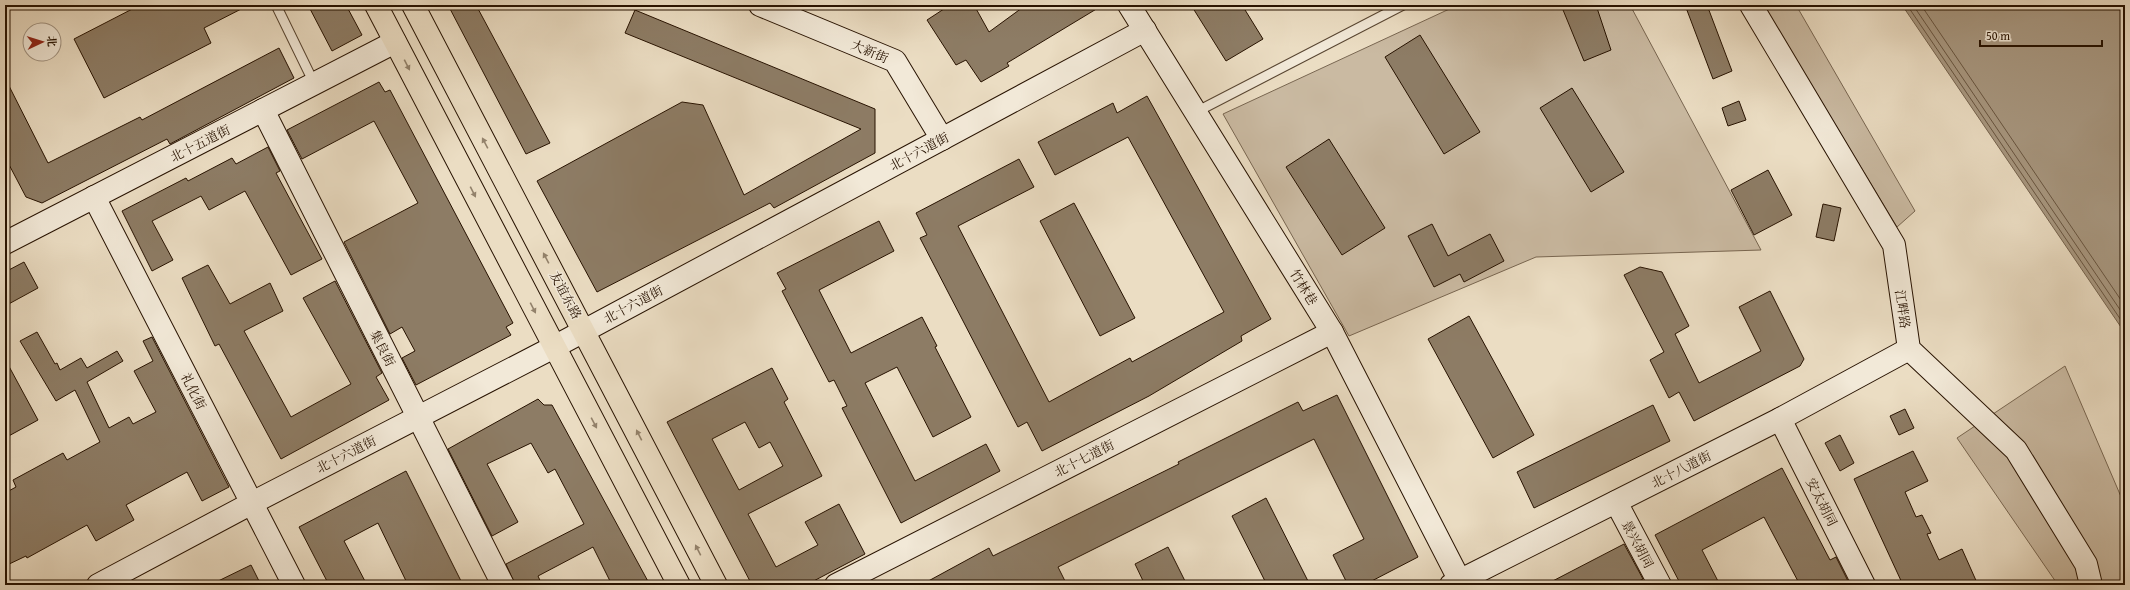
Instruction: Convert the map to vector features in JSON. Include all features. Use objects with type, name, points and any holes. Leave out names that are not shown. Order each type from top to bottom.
[{"type":"highway","points":[[376,5],[679,585]]},
{"type":"highway","name":"友谊东路","points":[[413,5],[716,585]]},
{"type":"street","name":"大新街","points":[[760,5],[895,61],[942,139]]},
{"type":"street","name":"竹林巷","points":[[1129,5],[1332,332],[1457,584]]},
{"type":"street","name":"江畔路","points":[[1751,5],[1894,245],[1909,349]]},
{"type":"street","name":"北十六道街","points":[[98,585],[554,346],[1145,30]]},
{"type":"street","name":"北十五道街","points":[[5,242],[395,42]]},
{"type":"street","name":"集良街","points":[[262,110],[503,585]]},
{"type":"street","name":"礼化街","points":[[94,197],[294,585]]},
{"type":"street","name":"北十七道街","points":[[836,585],[1332,332]]},
{"type":"street","name":"北十八道街","points":[[1457,584],[1780,419],[1909,349]]},
{"type":"street","points":[[1909,349],[2016,450],[2086,564],[2091,585]]},
{"type":"street","name":"安太胡同","points":[[1780,419],[1864,585]]},
{"type":"street","name":"景兴胡同","points":[[1616,502],[1660,585]]},
{"type":"lane","points":[[276,5],[314,83]]},
{"type":"lane","points":[[1196,112],[1403,5]]},
{"type":"shaded area","points":[[1458,5],[1630,5],[1761,250],[1536,257],[1349,336],[1223,114]]},
{"type":"shaded area","points":[[1763,5],[1796,5],[1915,211],[1897,227]]},
{"type":"shaded area","points":[[2065,366],[2125,506],[2125,585],[2058,585],[1957,438]]},
{"type":"water","points":[[1902,5],[2125,5],[2125,333]]},
{"type":"building","points":[[140,5],[249,5],[204,28],[211,43],[104,98],[74,39]]},
{"type":"building","points":[[308,5],[346,5],[362,35],[332,51]]},
{"type":"building","points":[[448,5],[476,5],[550,143],[526,154]]},
{"type":"building","points":[[950,5],[974,5],[989,32],[1026,5],[1103,5],[1007,63],[1009,66],[981,82],[966,60],[956,65],[927,20]]},
{"type":"building","points":[[1191,5],[1242,5],[1263,39],[1226,61]]},
{"type":"building","points":[[1561,5],[1596,5],[1611,50],[1584,61]]},
{"type":"building","points":[[1685,5],[1707,5],[1732,71],[1713,79]]},
{"type":"building","points":[[635,10],[875,109],[875,153],[774,208],[770,203],[597,292],[537,181],[682,102],[703,105],[744,195],[861,129],[625,33]]},
{"type":"building","points":[[1420,35],[1480,132],[1444,154],[1385,57]]},
{"type":"building","points":[[279,48],[294,78],[170,144],[167,139],[42,203],[26,197],[5,157],[5,78],[48,163],[140,117],[142,120]]},
{"type":"building","points":[[379,82],[385,92],[390,90],[513,323],[506,327],[511,335],[416,385],[402,358],[415,351],[402,327],[390,334],[344,242],[418,203],[374,121],[302,159],[287,130]]},
{"type":"building","points":[[1572,88],[1624,172],[1591,192],[1540,108]]},
{"type":"building","points":[[1147,96],[1271,319],[1241,336],[1242,341],[1149,396],[1042,451],[1027,422],[1018,427],[920,238],[927,235],[916,213],[1019,159],[1034,187],[958,226],[1049,402],[1130,358],[1132,362],[1224,312],[1128,137],[1055,175],[1038,142],[1113,103],[1117,113]]},
{"type":"building","points":[[1739,101],[1746,120],[1728,126],[1722,108]]},
{"type":"building","points":[[1329,139],[1385,228],[1342,255],[1286,167]]},
{"type":"building","points":[[268,147],[280,171],[276,173],[322,259],[291,275],[245,191],[209,210],[201,196],[152,221],[173,260],[152,271],[122,211],[186,178],[188,181],[232,158],[236,164]]},
{"type":"building","points":[[1768,170],[1792,215],[1754,235],[1731,190]]},
{"type":"building","points":[[1074,203],[1135,318],[1100,336],[1040,221]]},
{"type":"building","points":[[1823,204],[1841,208],[1834,241],[1816,237]]},
{"type":"building","points":[[879,221],[894,251],[819,290],[851,353],[922,317],[937,346],[935,347],[971,417],[933,437],[897,367],[865,383],[915,481],[986,444],[1000,471],[901,523],[842,408],[847,406],[834,380],[829,382],[782,291],[786,289],[777,273]]},
{"type":"building","points":[[1432,224],[1448,256],[1490,234],[1504,261],[1464,282],[1460,274],[1434,287],[1408,236]]},
{"type":"building","points":[[24,262],[38,288],[5,306],[5,272]]},
{"type":"building","points":[[208,265],[230,304],[270,283],[283,311],[244,331],[291,417],[351,384],[303,298],[335,281],[382,373],[376,377],[389,400],[281,459],[219,344],[215,346],[182,278]]},
{"type":"building","points":[[1640,267],[1662,272],[1689,326],[1675,334],[1699,383],[1761,351],[1739,307],[1770,291],[1804,359],[1800,366],[1694,421],[1679,392],[1669,398],[1650,360],[1664,352],[1624,275]]},
{"type":"building","points":[[1469,316],[1534,435],[1493,458],[1428,339]]},
{"type":"building","points":[[37,332],[60,370],[81,358],[87,368],[117,351],[123,361],[87,382],[109,428],[129,417],[133,424],[156,412],[134,371],[153,361],[143,341],[152,337],[229,487],[202,501],[187,472],[126,505],[134,520],[96,541],[87,525],[27,558],[26,556],[5,566],[5,493],[16,487],[13,480],[63,453],[67,460],[100,442],[75,390],[56,401],[20,341]]},
{"type":"building","points":[[5,359],[38,420],[5,438]]},
{"type":"building","points":[[772,368],[788,399],[784,402],[822,476],[748,514],[776,567],[818,545],[805,522],[839,504],[865,554],[806,585],[752,585],[667,422]],"holes":[[[745,422],[759,448],[770,442],[783,466],[739,490],[712,439]]]},
{"type":"building","points":[[1337,395],[1418,557],[1364,585],[1348,585],[1333,555],[1364,539],[1314,439],[1058,567],[1067,585],[921,585],[989,548],[993,556],[1179,464],[1178,462],[1298,402],[1303,411]]},
{"type":"building","points":[[538,399],[544,405],[552,405],[650,585],[612,585],[593,547],[538,576],[542,585],[515,585],[506,564],[584,524],[555,469],[548,473],[531,443],[487,464],[518,522],[492,536],[448,449]]},
{"type":"building","points":[[1653,405],[1670,441],[1534,508],[1517,472]]},
{"type":"building","points":[[1905,409],[1914,428],[1899,435],[1890,416]]},
{"type":"building","points":[[1840,435],[1854,463],[1840,471],[1825,443]]},
{"type":"building","points":[[1913,451],[1928,481],[1905,492],[1916,517],[1922,515],[1931,533],[1927,534],[1939,560],[1962,549],[1978,585],[1903,585],[1854,479]]},
{"type":"building","points":[[1782,468],[1830,560],[1836,557],[1850,585],[1800,585],[1764,517],[1702,550],[1720,585],[1681,585],[1655,535]]},
{"type":"building","points":[[406,471],[463,585],[408,585],[378,523],[344,541],[367,585],[329,585],[299,527]]},
{"type":"building","points":[[1266,498],[1310,585],[1267,585],[1232,516]]},
{"type":"building","points":[[1624,544],[1643,579],[1631,585],[1545,585]]},
{"type":"building","points":[[1168,547],[1187,585],[1145,585],[1135,564]]},
{"type":"building","points":[[251,565],[261,585],[210,585]]}]
